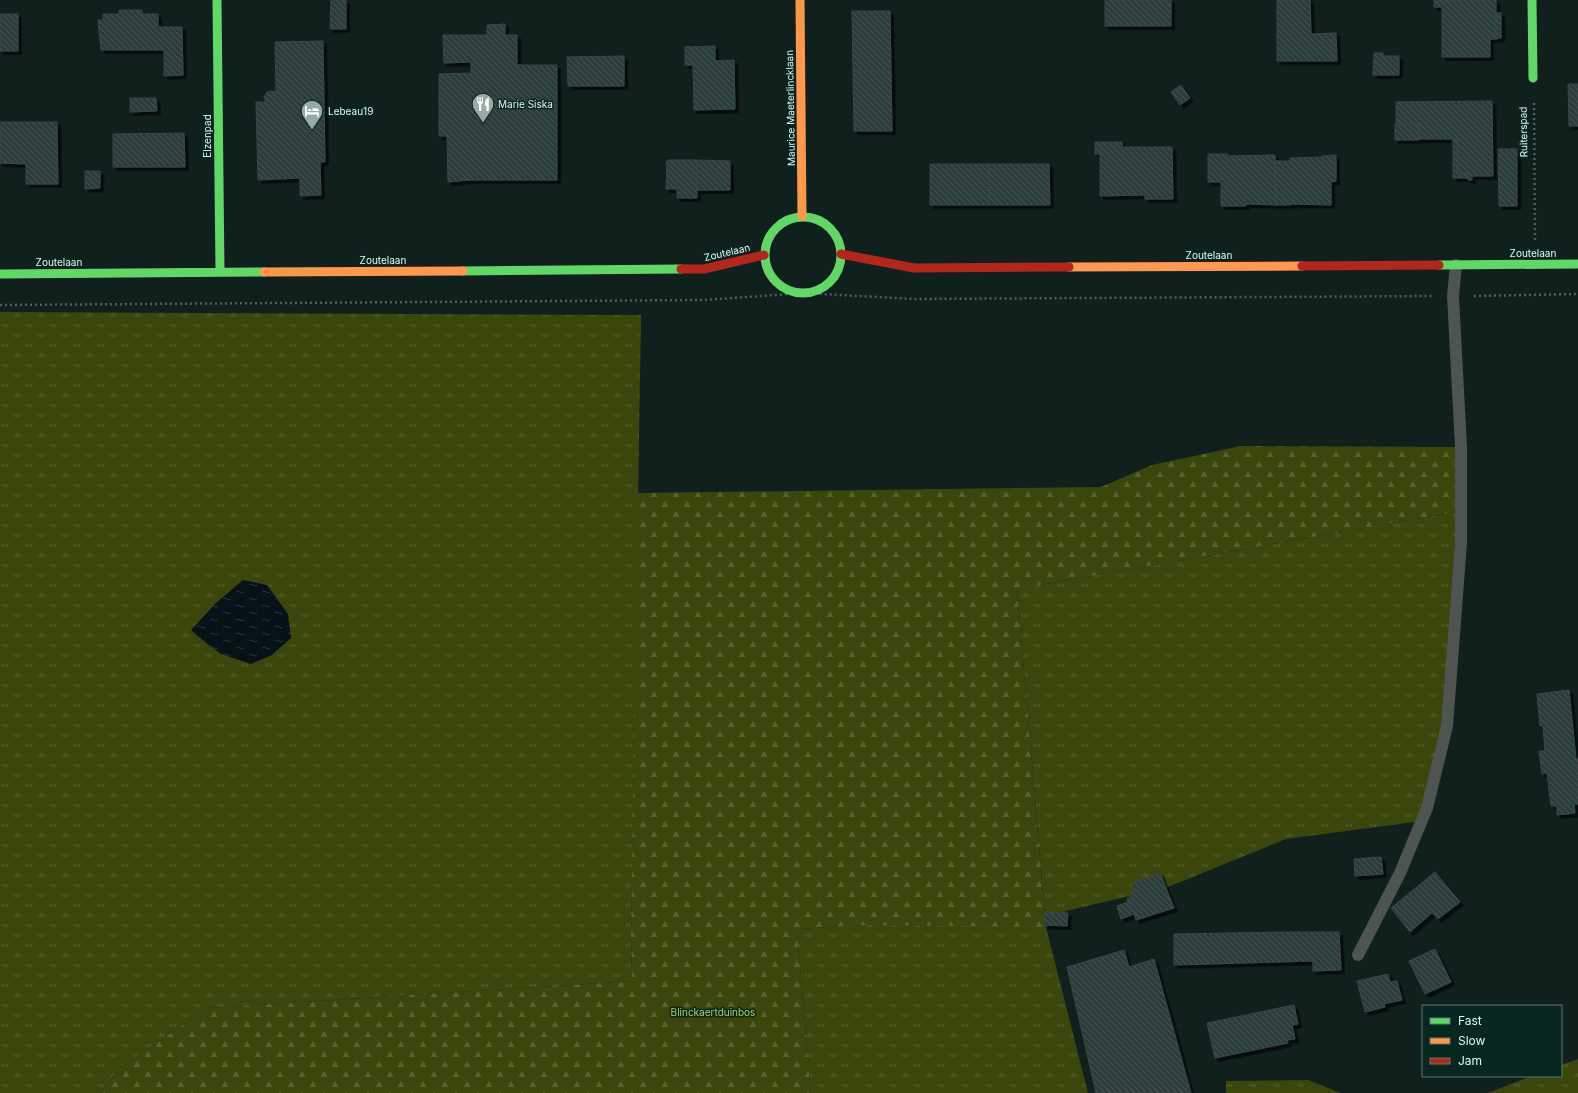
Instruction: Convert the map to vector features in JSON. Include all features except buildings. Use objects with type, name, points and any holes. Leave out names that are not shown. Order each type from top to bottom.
[{"type":"street","name":"Elzenpad","points":[[217,0],[220,272]]},
{"type":"street","name":"Maurice Maeterlincklaan","points":[[800,0],[802,216]]},
{"type":"street","points":[[1532,0],[1533,78]]},
{"type":"street","name":"Zoutelaan","points":[[802,216],[788,219],[775,228],[767,240],[764,255],[767,270],[775,282],[788,291],[803,293],[818,291],[830,282],[839,269],[842,254],[914,268],[1578,264]]},
{"type":"street","points":[[802,216],[817,219],[830,227],[838,240],[842,254]]},
{"type":"street","name":"Zoutelaan","points":[[0,274],[704,269],[764,255]]},
{"type":"lane","points":[[1358,955],[1400,873],[1427,808],[1447,726],[1461,543],[1461,447],[1453,296],[1456,265]]},
{"type":"path","name":"Ruiterspad","points":[[1533,78],[1535,264]]},
{"type":"path","points":[[0,305],[704,300],[803,293],[914,299],[1578,294]]},
{"type":"green space","points":[[0,312],[641,315],[631,934],[632,981],[208,1008],[120,1068],[100,1093],[0,1093]]},
{"type":"green space","name":"Blinckaertduinbos","points":[[1241,446],[1461,447],[1461,511],[1017,589],[1046,927],[867,925],[797,929],[811,1093],[100,1093],[120,1068],[208,1008],[632,981],[631,934],[637,493],[1101,487],[1152,465]]},
{"type":"green space","points":[[1461,511],[1446,738],[1422,821],[1286,839],[1168,887],[1066,911],[1046,927],[1088,1093],[811,1093],[797,929],[867,925],[1046,926],[1017,589]]},
{"type":"green space","points":[[1578,1059],[1578,1093],[1487,1093],[1529,1077],[1562,1077],[1562,1065]]},
{"type":"green space","points":[[1308,1080],[1341,1093],[1226,1093],[1226,1081]]},
{"type":"water","points":[[243,580],[267,585],[288,614],[291,638],[272,655],[251,664],[221,654],[191,630],[216,603]]},
{"type":"traffic: fast","points":[[217,0],[220,272]]},
{"type":"traffic: fast","points":[[1532,0],[1533,78]]},
{"type":"traffic: fast","points":[[796,217],[810,217],[824,223],[835,234],[841,248],[841,255],[841,262],[838,270],[830,282],[824,287],[810,293],[796,293],[782,287],[771,276],[765,262],[765,248],[771,234],[782,223],[796,217]]},
{"type":"traffic: fast","points":[[1439,265],[1578,264]]},
{"type":"traffic: fast","points":[[463,271],[681,269]]},
{"type":"traffic: fast","points":[[0,274],[264,272]]},
{"type":"traffic: slow","points":[[800,0],[802,216]]},
{"type":"traffic: slow","points":[[1069,267],[1302,266]]},
{"type":"traffic: slow","points":[[264,272],[463,271]]},
{"type":"traffic: jam","points":[[841,254],[914,268],[1069,267]]},
{"type":"traffic: jam","points":[[681,269],[704,269],[764,255]]},
{"type":"traffic: jam","points":[[1302,266],[1439,265]]},
{"type":"place","name":"Marie Siska","points":[[483,124]]},
{"type":"place","name":"Lebeau19","points":[[312,130]]}]
